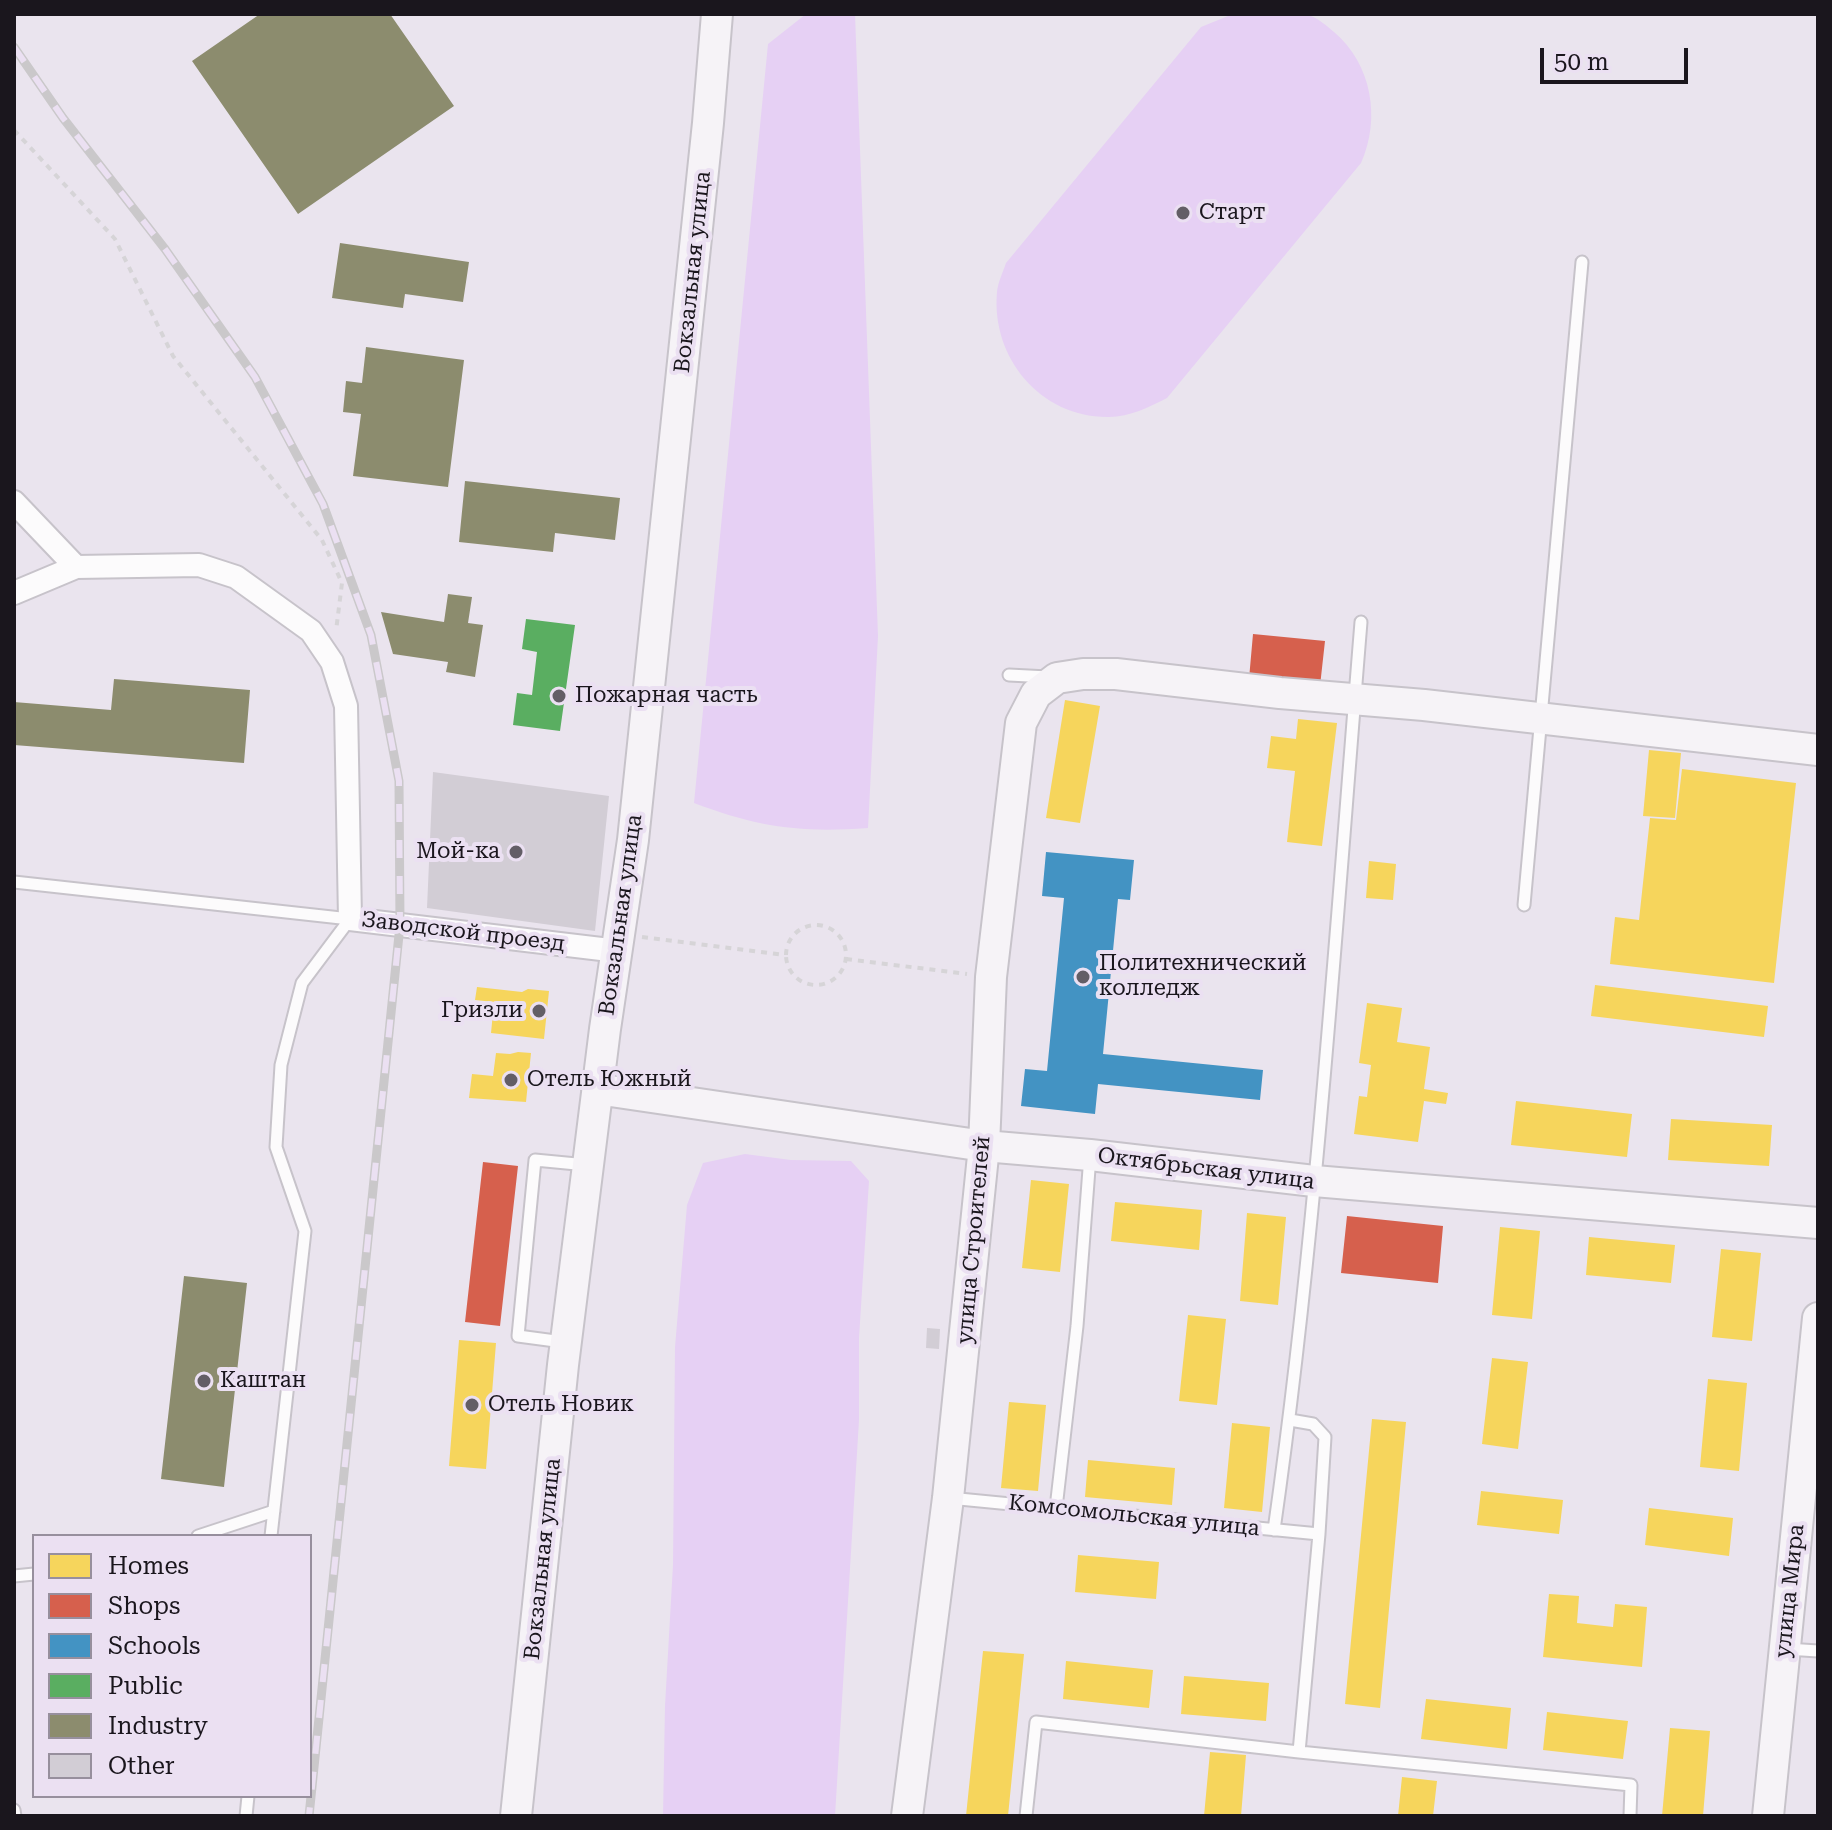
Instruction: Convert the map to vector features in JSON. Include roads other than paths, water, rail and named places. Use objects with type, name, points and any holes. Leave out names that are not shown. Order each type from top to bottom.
[{"type":"street","name":"Вокзальная улица","points":[[516,1816],[566,1343],[597,1089],[633,840],[717,14]]},
{"type":"street","points":[[14,502],[76,567]]},
{"type":"street","name":"Заводской проезд","points":[[14,593],[76,567],[199,565],[236,577],[311,631],[332,662],[346,706],[350,919],[619,942]]},
{"type":"street","points":[[1042,677],[1116,674],[1818,750]]},
{"type":"street","name":"улица Строителей","points":[[907,1816],[948,1498],[984,1146],[991,977],[1021,723],[1042,677]]},
{"type":"street","name":"Октябрьская улица","points":[[597,1089],[984,1146],[1314,1181],[1818,1223]]},
{"type":"street","name":"улица Мира","points":[[1768,1816],[1818,1318]]},
{"type":"lane","points":[[1524,905],[1582,262]]},
{"type":"lane","points":[[1274,1530],[1290,1420],[1314,1181],[1361,622]]},
{"type":"lane","points":[[1009,675],[1042,677]]},
{"type":"lane","points":[[14,882],[350,919]]},
{"type":"lane","points":[[271,1534],[305,1231],[276,1147],[281,1065],[302,983],[350,919]]},
{"type":"lane","points":[[1056,1508],[1077,1326],[1090,1155]]},
{"type":"lane","points":[[566,1343],[518,1336],[535,1160],[588,1165]]},
{"type":"lane","points":[[1290,1420],[1313,1424],[1325,1437],[1299,1752]]},
{"type":"lane","name":"Комсомольская улица","points":[[948,1498],[1319,1534]]},
{"type":"lane","points":[[204,1534],[274,1511]]},
{"type":"lane","points":[[1784,1648],[1818,1651]]},
{"type":"lane","points":[[1026,1816],[1036,1722],[1631,1785],[1630,1816]]},
{"type":"railway","points":[[14,47],[63,118],[165,249],[255,377],[323,504],[371,635],[399,781],[400,925],[312,1787]]},
{"type":"railway","points":[[309,1816],[311,1798]]},
{"type":"place","name":"Старт","points":[[1183,213]]},
{"type":"place","name":"Пожарная часть","points":[[559,696]]},
{"type":"place","name":"Мой-ка","points":[[516,852]]},
{"type":"place","name":"Политехнический колледж","points":[[1083,977]]},
{"type":"place","name":"Гризли","points":[[539,1011]]},
{"type":"place","name":"Отель Южный","points":[[511,1080]]},
{"type":"place","name":"Каштан","points":[[204,1381]]},
{"type":"place","name":"Отель Новик","points":[[472,1405]]}]
